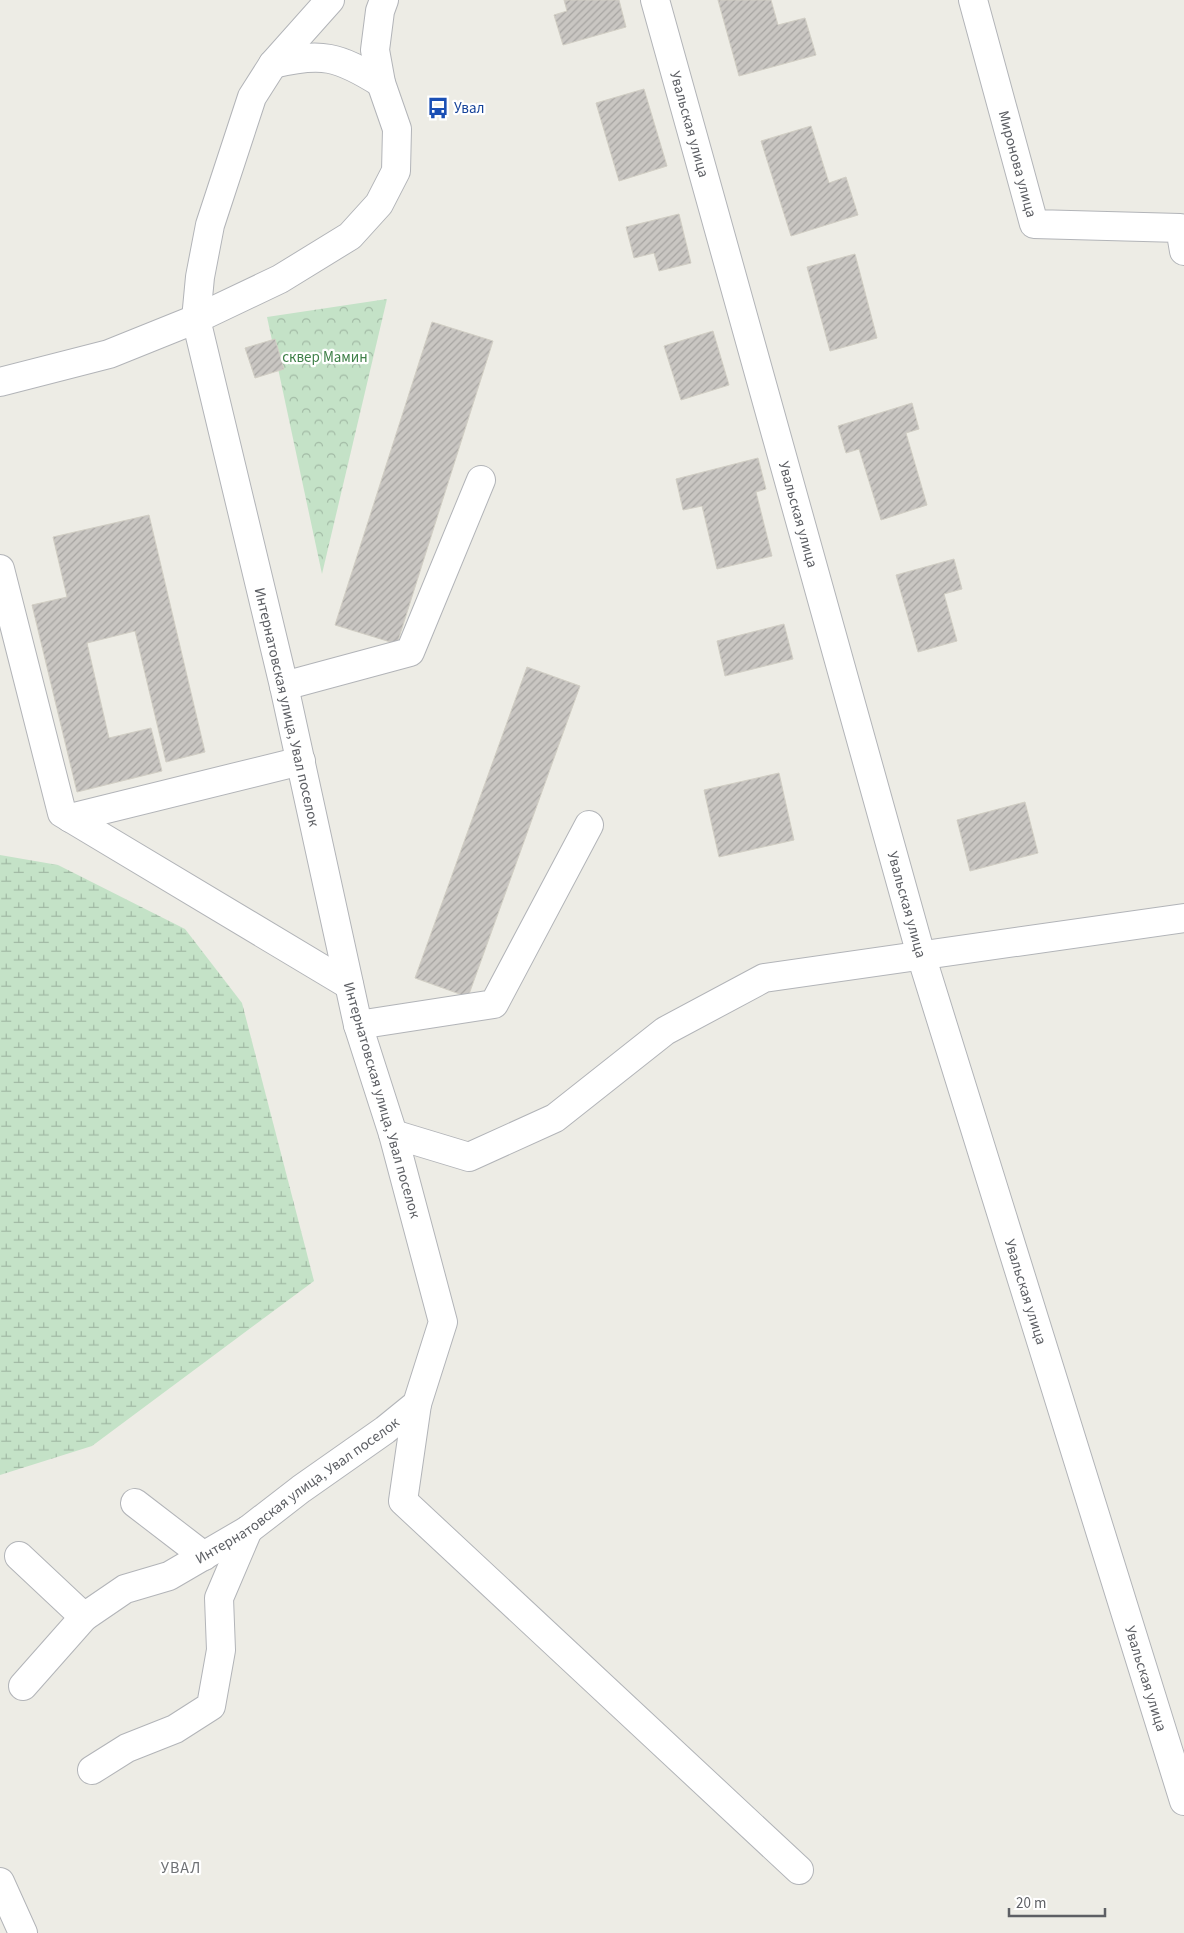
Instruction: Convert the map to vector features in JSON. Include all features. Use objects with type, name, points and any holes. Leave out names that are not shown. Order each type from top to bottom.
[{"type":"street","name":"Интернатовская улица, Увал поселок","points":[[23,1686],[84,1617],[124,1589],[169,1576],[248,1530],[301,1488],[385,1430],[417,1404],[443,1322],[393,1134],[358,1025],[284,686],[196,319],[200,277],[210,225],[252,97],[273,64],[330,0]]},
{"type":"street","points":[[0,382],[109,354],[196,319],[280,279],[350,236],[379,204],[396,171],[397,129],[381,83],[375,50],[380,11],[384,0]]},
{"type":"street","name":"Увальская улица","points":[[654,0],[921,955],[1184,1801]]},
{"type":"street","name":"Миронова улица","points":[[973,0],[1034,224],[1180,228],[1184,251]]},
{"type":"street","points":[[273,64],[301,57],[325,57],[354,66],[381,83]]},
{"type":"street","points":[[284,686],[410,652],[481,480]]},
{"type":"street","points":[[0,569],[62,813],[349,985]]},
{"type":"street","points":[[70,818],[300,761]]},
{"type":"street","points":[[358,1025],[494,1004],[589,826]]},
{"type":"street","points":[[393,1134],[469,1157],[555,1118],[665,1031],[764,978],[1184,918]]},
{"type":"street","points":[[417,1404],[403,1501],[799,1870]]},
{"type":"street","points":[[135,1503],[204,1556]]},
{"type":"street","points":[[92,1770],[127,1748],[175,1729],[212,1706],[222,1650],[219,1598],[248,1530]]},
{"type":"street","points":[[19,1556],[84,1617]]},
{"type":"street","points":[[0,1882],[23,1933]]},
{"type":"green space","name":"сквер Мамин","points":[[387,299],[322,574],[267,317]]},
{"type":"green space","points":[[0,855],[58,865],[185,929],[242,1003],[314,1281],[92,1446],[0,1475]]},
{"type":"building","points":[[564,0],[619,0],[626,27],[563,45],[554,15],[567,11]]},
{"type":"building","points":[[718,0],[771,0],[778,25],[805,18],[816,55],[739,76]]},
{"type":"building","points":[[644,89],[667,166],[619,181],[596,103]]},
{"type":"building","points":[[811,126],[829,183],[846,177],[858,215],[791,236],[761,141]]},
{"type":"building","points":[[679,214],[691,263],[659,271],[654,253],[634,258],[626,227]]},
{"type":"building","points":[[855,254],[877,338],[830,351],[807,267]]},
{"type":"building","points":[[432,322],[493,341],[397,644],[335,625]]},
{"type":"building","points":[[713,331],[729,385],[681,400],[664,346]]},
{"type":"building","points":[[275,339],[284,369],[255,378],[245,348]]},
{"type":"building","points":[[912,403],[919,429],[906,433],[927,505],[881,520],[859,449],[846,453],[838,426]]},
{"type":"building","points":[[758,458],[766,489],[756,492],[772,556],[717,569],[702,506],[683,510],[676,479]]},
{"type":"building","points":[[149,515],[205,752],[166,762],[135,631],[87,643],[109,738],[151,728],[162,771],[77,792],[32,605],[67,597],[53,537]]},
{"type":"building","points":[[954,559],[962,589],[944,594],[957,641],[918,652],[896,575]]},
{"type":"building","points":[[784,624],[793,659],[725,676],[717,641]]},
{"type":"building","points":[[527,667],[580,686],[468,997],[415,978]]},
{"type":"building","points":[[779,773],[794,840],[719,857],[704,790]]},
{"type":"building","points":[[1025,802],[1038,853],[970,871],[957,820]]},
{"type":"place","name":"Увал","points":[[438,108]]},
{"type":"district","name":"УВАЛ","points":[[181,1867]]}]
